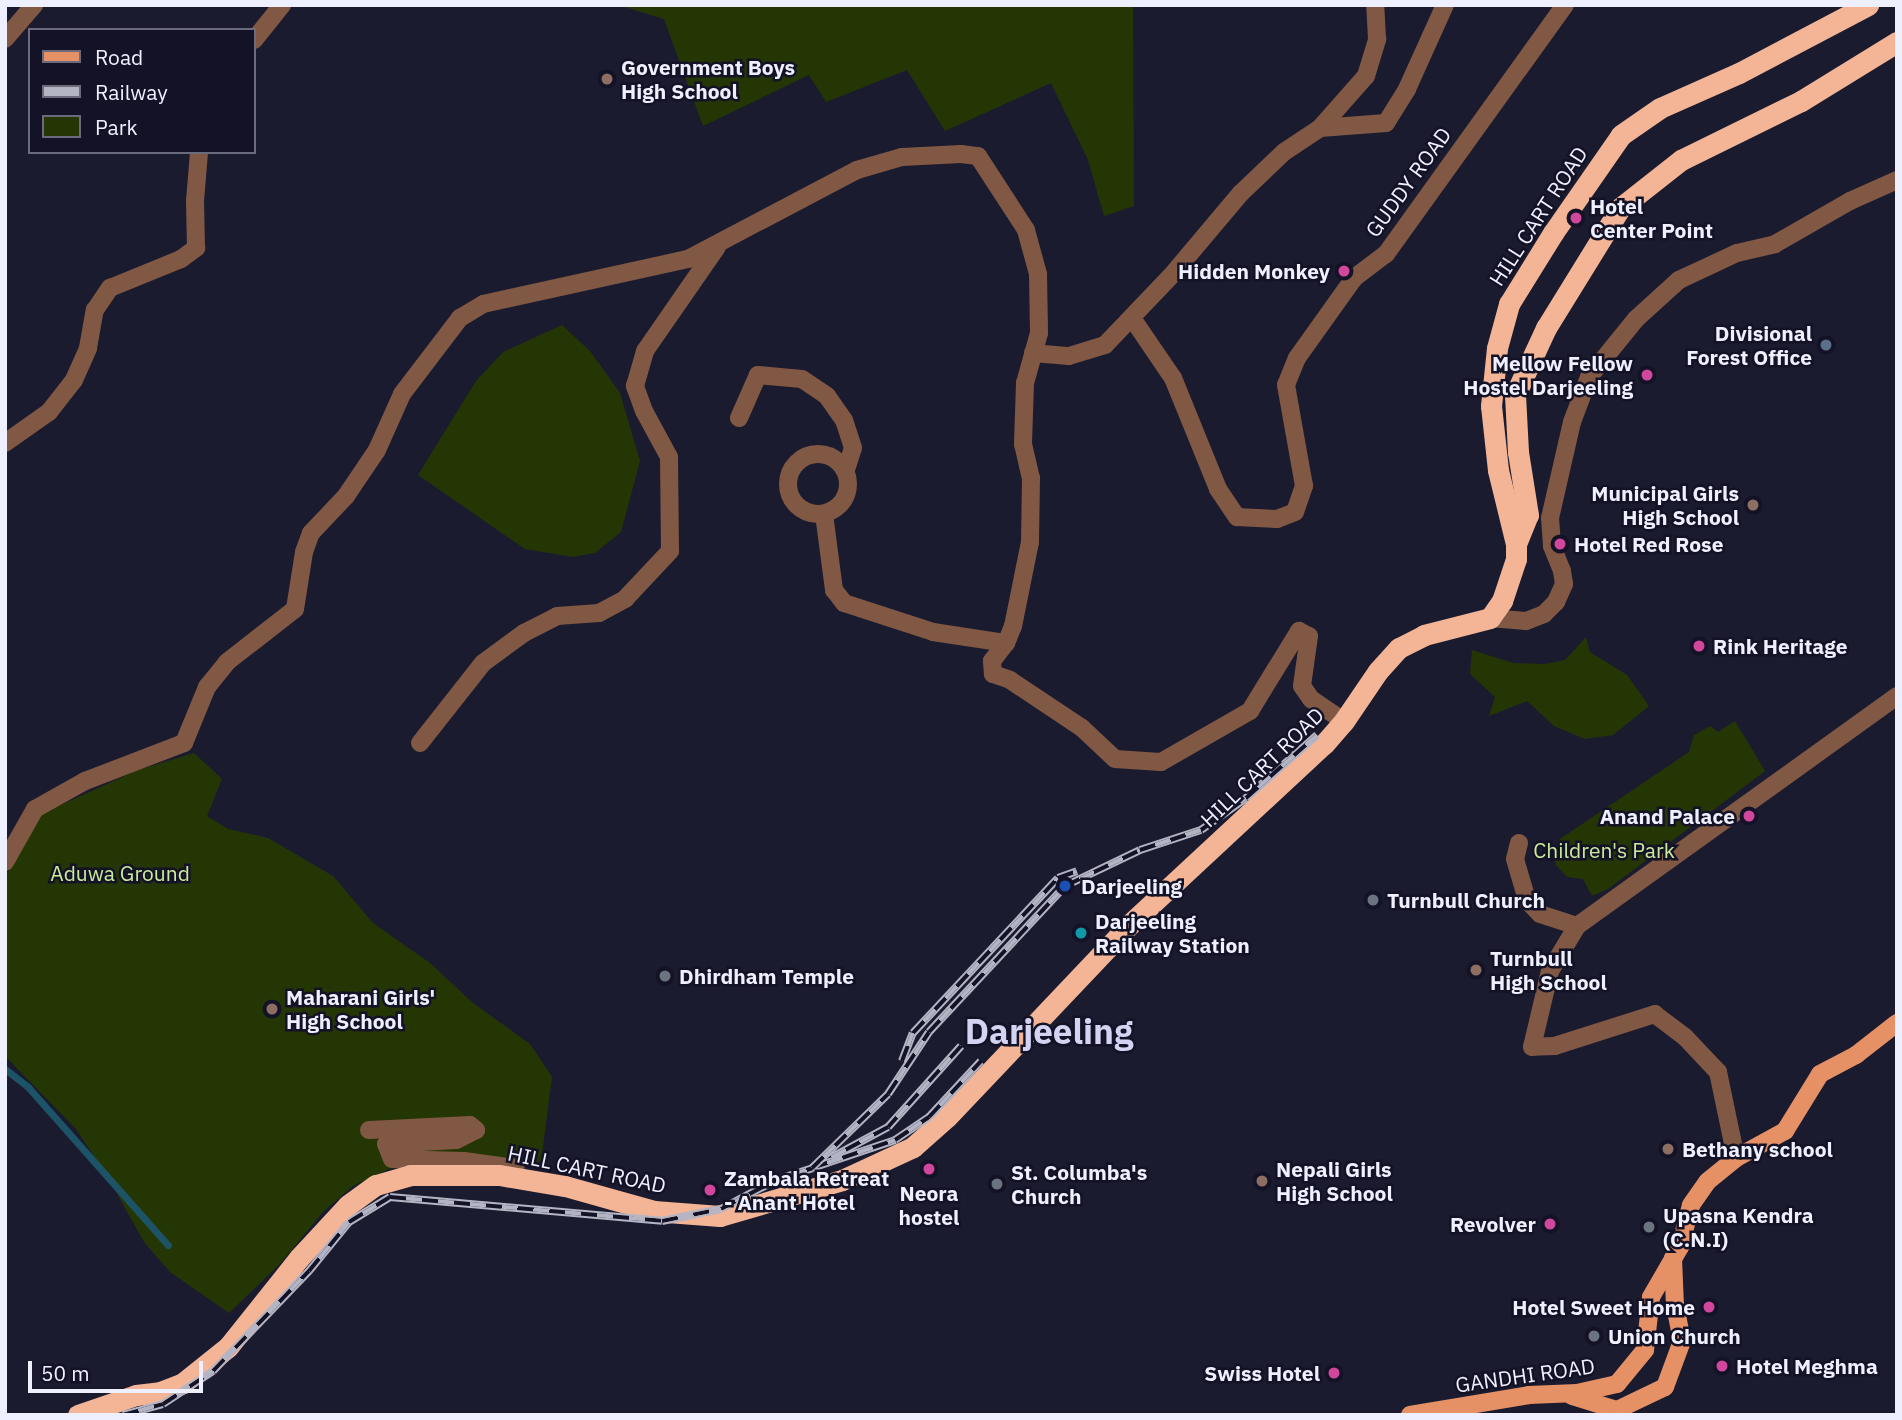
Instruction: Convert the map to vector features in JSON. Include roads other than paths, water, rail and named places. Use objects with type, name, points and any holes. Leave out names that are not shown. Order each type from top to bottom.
[{"type":"highway","name":"HILL CART ROAD","points":[[78,1415],[124,1398],[160,1392],[183,1383],[228,1347],[307,1249],[348,1205],[376,1185],[410,1175],[499,1175],[565,1186],[654,1211],[720,1216],[842,1180],[913,1147],[947,1117],[1130,924],[1270,797],[1344,721],[1378,671],[1399,648],[1424,635],[1490,618],[1502,601],[1517,559],[1516,544],[1498,470],[1491,406],[1497,348],[1509,304],[1553,233],[1621,135],[1660,108],[1740,72],[1868,5]]},
{"type":"highway","points":[[1516,544],[1528,515],[1518,452],[1515,395],[1546,328],[1620,208],[1681,160],[1801,101],[1897,42]]},
{"type":"main road","points":[[1565,1394],[1617,1410],[1665,1387],[1682,1341],[1675,1306],[1676,1252],[1691,1205],[1708,1181],[1736,1158],[1786,1131],[1820,1074],[1856,1055],[1897,1023]]},
{"type":"main road","name":"GANDHI ROAD","points":[[1410,1415],[1529,1395],[1565,1394],[1617,1384],[1646,1350],[1651,1297],[1676,1252]]},
{"type":"street","points":[[5,40],[34,5]]},
{"type":"street","points":[[256,38],[282,5]]},
{"type":"street","points":[[1033,353],[1069,356],[1105,345],[1171,276],[1241,193],[1284,152],[1320,128],[1366,76],[1377,39],[1375,5]]},
{"type":"street","points":[[1320,128],[1386,123],[1408,89],[1445,5]]},
{"type":"street","name":"GUDDY ROAD","points":[[1132,318],[1173,378],[1219,489],[1237,517],[1277,519],[1295,512],[1304,486],[1286,385],[1297,358],[1354,278],[1385,254],[1564,5]]},
{"type":"street","points":[[5,443],[49,412],[74,380],[88,348],[95,310],[110,288],[181,259],[196,248],[199,154]]},
{"type":"street","points":[[5,862],[35,808],[85,781],[184,743],[207,687],[227,662],[295,609],[304,552],[311,533],[346,496],[377,450],[402,394],[460,318],[483,303],[688,258],[857,170],[902,157],[961,154],[978,156],[1026,230],[1038,274],[1039,333],[1025,383],[1023,444],[1031,478],[1030,542],[1013,626],[1006,643],[992,662],[993,674],[1010,680],[1082,728],[1115,759],[1161,762],[1250,711],[1298,631],[1309,636],[1302,686],[1311,699],[1344,721]]},
{"type":"street","points":[[1490,618],[1516,623],[1526,621],[1544,614],[1556,602],[1564,584],[1552,545],[1550,518],[1572,422],[1589,377],[1636,319],[1679,280],[1737,253],[1774,244],[1850,201],[1897,180]]},
{"type":"street","points":[[420,743],[483,663],[524,634],[556,616],[598,612],[625,599],[670,551],[669,457],[644,411],[635,386],[645,351],[719,244]]},
{"type":"street","points":[[739,418],[758,375],[802,379],[827,396],[844,420],[853,448],[846,470],[849,489],[841,506],[824,514],[805,512],[791,498],[788,479],[796,462],[813,453],[832,456],[846,470]]},
{"type":"street","points":[[824,514],[834,590],[844,603],[933,632],[1006,643]]},
{"type":"street","points":[[1736,1158],[1718,1072],[1685,1037],[1655,1014],[1555,1046],[1532,1047],[1550,971],[1577,926],[1897,696]]},
{"type":"street","points":[[1519,843],[1515,859],[1527,900],[1540,914],[1577,926]]},
{"type":"street","points":[[369,1130],[470,1125],[476,1130],[456,1140],[427,1144],[386,1144],[392,1159],[503,1165],[531,1171],[565,1186]]},
{"type":"waterway","points":[[5,1069],[28,1087],[168,1245]]},
{"type":"railway","points":[[123,1415],[163,1404],[213,1371],[309,1271],[349,1222],[390,1197],[662,1221],[721,1209],[776,1180],[812,1168],[888,1094],[929,1032],[1065,886],[1140,850],[1201,830],[1246,798],[1317,735]]},
{"type":"railway","points":[[902,1061],[913,1033],[1058,878],[1077,871]]},
{"type":"railway","points":[[961,1046],[888,1127],[812,1168],[895,1140],[929,1117],[981,1061]]},
{"type":"place","name":"Government Boys High School","points":[[607,79]]},
{"type":"place","name":"Hotel Center Point","points":[[1576,218]]},
{"type":"place","name":"Hidden Monkey","points":[[1344,271]]},
{"type":"place","name":"Divisional Forest Office","points":[[1826,345]]},
{"type":"place","name":"Mellow Fellow Hostel Darjeeling","points":[[1647,375]]},
{"type":"place","name":"Municipal Girls High School","points":[[1753,505]]},
{"type":"place","name":"Hotel Red Rose","points":[[1560,544]]},
{"type":"place","name":"Rink Heritage","points":[[1699,646]]},
{"type":"place","name":"Anand Palace","points":[[1749,816]]},
{"type":"place","name":"Darjeeling","points":[[1065,886]]},
{"type":"place","name":"Turnbull Church","points":[[1373,900]]},
{"type":"place","name":"Darjeeling Railway Station","points":[[1081,933]]},
{"type":"place","name":"Turnbull High School","points":[[1476,970]]},
{"type":"place","name":"Dhirdham Temple","points":[[665,976]]},
{"type":"place","name":"Maharani Girls' High School","points":[[272,1009]]},
{"type":"place","name":"Bethany school","points":[[1668,1149]]},
{"type":"place","name":"Neora hostel","points":[[929,1169]]},
{"type":"place","name":"Nepali Girls High School","points":[[1262,1181]]},
{"type":"place","name":"St. Columba's Church","points":[[997,1184]]},
{"type":"place","name":"Zambala Retreat - Anant Hotel","points":[[710,1190]]},
{"type":"place","name":"Revolver","points":[[1550,1224]]},
{"type":"place","name":"Upasna Kendra (C.N.I)","points":[[1649,1227]]},
{"type":"place","name":"Hotel Sweet Home","points":[[1709,1307]]},
{"type":"place","name":"Union Church","points":[[1594,1336]]},
{"type":"place","name":"Hotel Meghma","points":[[1722,1366]]},
{"type":"place","name":"Swiss Hotel","points":[[1334,1373]]},
{"type":"district","name":"Darjeeling","points":[[1049,1031]]},
{"type":"park label","name":"Children's Park","points":[[1604,850]]},
{"type":"park label","name":"Aduwa Ground","points":[[120,873]]}]
